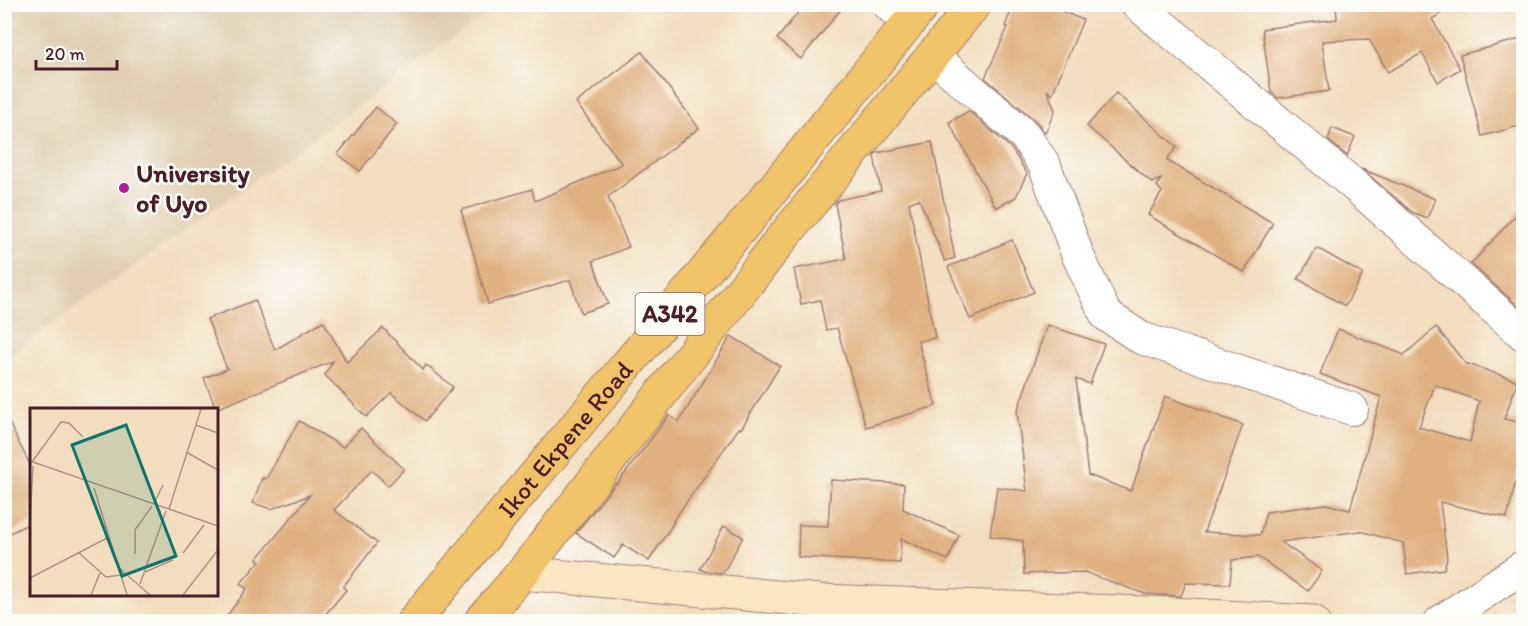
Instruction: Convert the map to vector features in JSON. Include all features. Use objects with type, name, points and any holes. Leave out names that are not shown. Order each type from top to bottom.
[{"type":"highway","name":"Ikot Ekpene Road","points":[[480,621],[522,573],[780,241],[975,4]]},
{"type":"highway","name":"Ikot Ekpene Road","points":[[413,621],[752,216],[907,11]]},
{"type":"highway","points":[[752,216],[780,241]]},
{"type":"street","points":[[1137,4],[1361,191],[1524,335]]},
{"type":"street","points":[[933,56],[1025,136],[1044,164],[1078,256],[1106,315],[1141,338],[1352,409]]},
{"type":"street","points":[[1440,621],[1524,566]]},
{"type":"street","points":[[522,573],[820,601],[1074,616],[1313,621]]},
{"type":"shaded area","name":"University of Uyo","points":[[5,4],[481,4],[481,18],[5,358]]},
{"type":"building","points":[[805,4],[845,4],[801,59],[777,39]]},
{"type":"building","points":[[1014,4],[1044,4],[1083,20],[1052,95],[1047,90],[1055,110],[1045,133],[1037,122],[985,78],[1008,27],[1005,26]]},
{"type":"building","points":[[1336,4],[1456,4],[1432,19],[1460,69],[1438,82],[1422,53],[1388,72],[1369,39],[1322,41],[1329,91],[1278,98],[1271,92],[1262,29],[1337,19]]},
{"type":"building","points":[[1524,38],[1524,125],[1482,136],[1460,55]]},
{"type":"building","points":[[642,52],[699,128],[608,197],[629,247],[593,261],[608,304],[581,313],[570,280],[488,304],[461,210],[532,189],[535,201],[622,164],[576,103]]},
{"type":"building","points":[[1116,93],[1177,147],[1166,160],[1273,223],[1244,272],[1148,215],[1162,192],[1157,186],[1161,179],[1152,183],[1087,126]]},
{"type":"building","points":[[376,107],[397,124],[360,171],[338,154]]},
{"type":"building","points":[[969,111],[1011,148],[1027,173],[1016,197],[996,208],[949,122]]},
{"type":"building","points":[[1332,128],[1355,137],[1347,156],[1328,140]]},
{"type":"building","points":[[932,142],[955,258],[945,261],[919,199],[909,203],[935,338],[918,341],[936,406],[866,427],[837,328],[826,330],[820,300],[801,304],[794,269],[846,259],[835,204],[838,200],[881,191],[874,156],[876,153]]},
{"type":"building","points":[[1362,169],[1435,199],[1427,218],[1412,212]]},
{"type":"building","points":[[1524,206],[1524,311],[1471,264]]},
{"type":"building","points":[[1012,240],[1034,292],[970,319],[948,267]]},
{"type":"building","points":[[1317,248],[1363,274],[1345,306],[1298,279]]},
{"type":"building","points":[[255,300],[275,350],[323,321],[347,362],[383,328],[423,370],[426,365],[453,387],[425,421],[391,393],[366,417],[325,375],[333,361],[216,408],[204,378],[227,369],[207,319]]},
{"type":"building","points":[[1047,325],[1104,344],[1090,384],[1076,379],[1088,475],[1131,491],[1165,396],[1243,425],[1204,532],[1260,535],[1266,512],[1326,504],[1350,510],[1381,397],[1320,374],[1338,329],[1404,355],[1436,327],[1465,363],[1518,381],[1504,419],[1524,423],[1524,448],[1507,518],[1440,502],[1447,558],[1444,569],[1407,574],[1403,543],[1360,531],[1281,542],[1322,571],[1308,591],[1258,557],[1232,560],[1230,584],[1186,583],[1181,596],[1145,594],[1084,572],[1024,574],[1023,541],[990,536],[997,487],[1027,491],[1017,412]],"holes":[[[1435,385],[1479,401],[1470,442],[1419,427]]]},
{"type":"building","points":[[731,336],[780,366],[741,429],[739,428],[673,521],[649,561],[623,545],[614,558],[576,533],[617,484],[669,415],[679,422]]},
{"type":"building","points":[[4,413],[30,465],[30,523],[4,536]]},
{"type":"building","points":[[299,421],[343,447],[361,428],[404,469],[388,486],[372,470],[334,510],[377,543],[343,587],[346,590],[320,621],[223,621],[247,589],[240,584],[260,561],[257,559],[310,495],[271,509],[253,503],[262,478],[266,479]]},
{"type":"building","points":[[831,480],[904,484],[903,509],[959,535],[948,560],[901,539],[900,563],[798,557],[799,525],[828,526]]},
{"type":"building","points":[[724,526],[743,537],[723,573],[700,569]]},
{"type":"place","name":"University of Uyo","points":[[124,188]]}]
